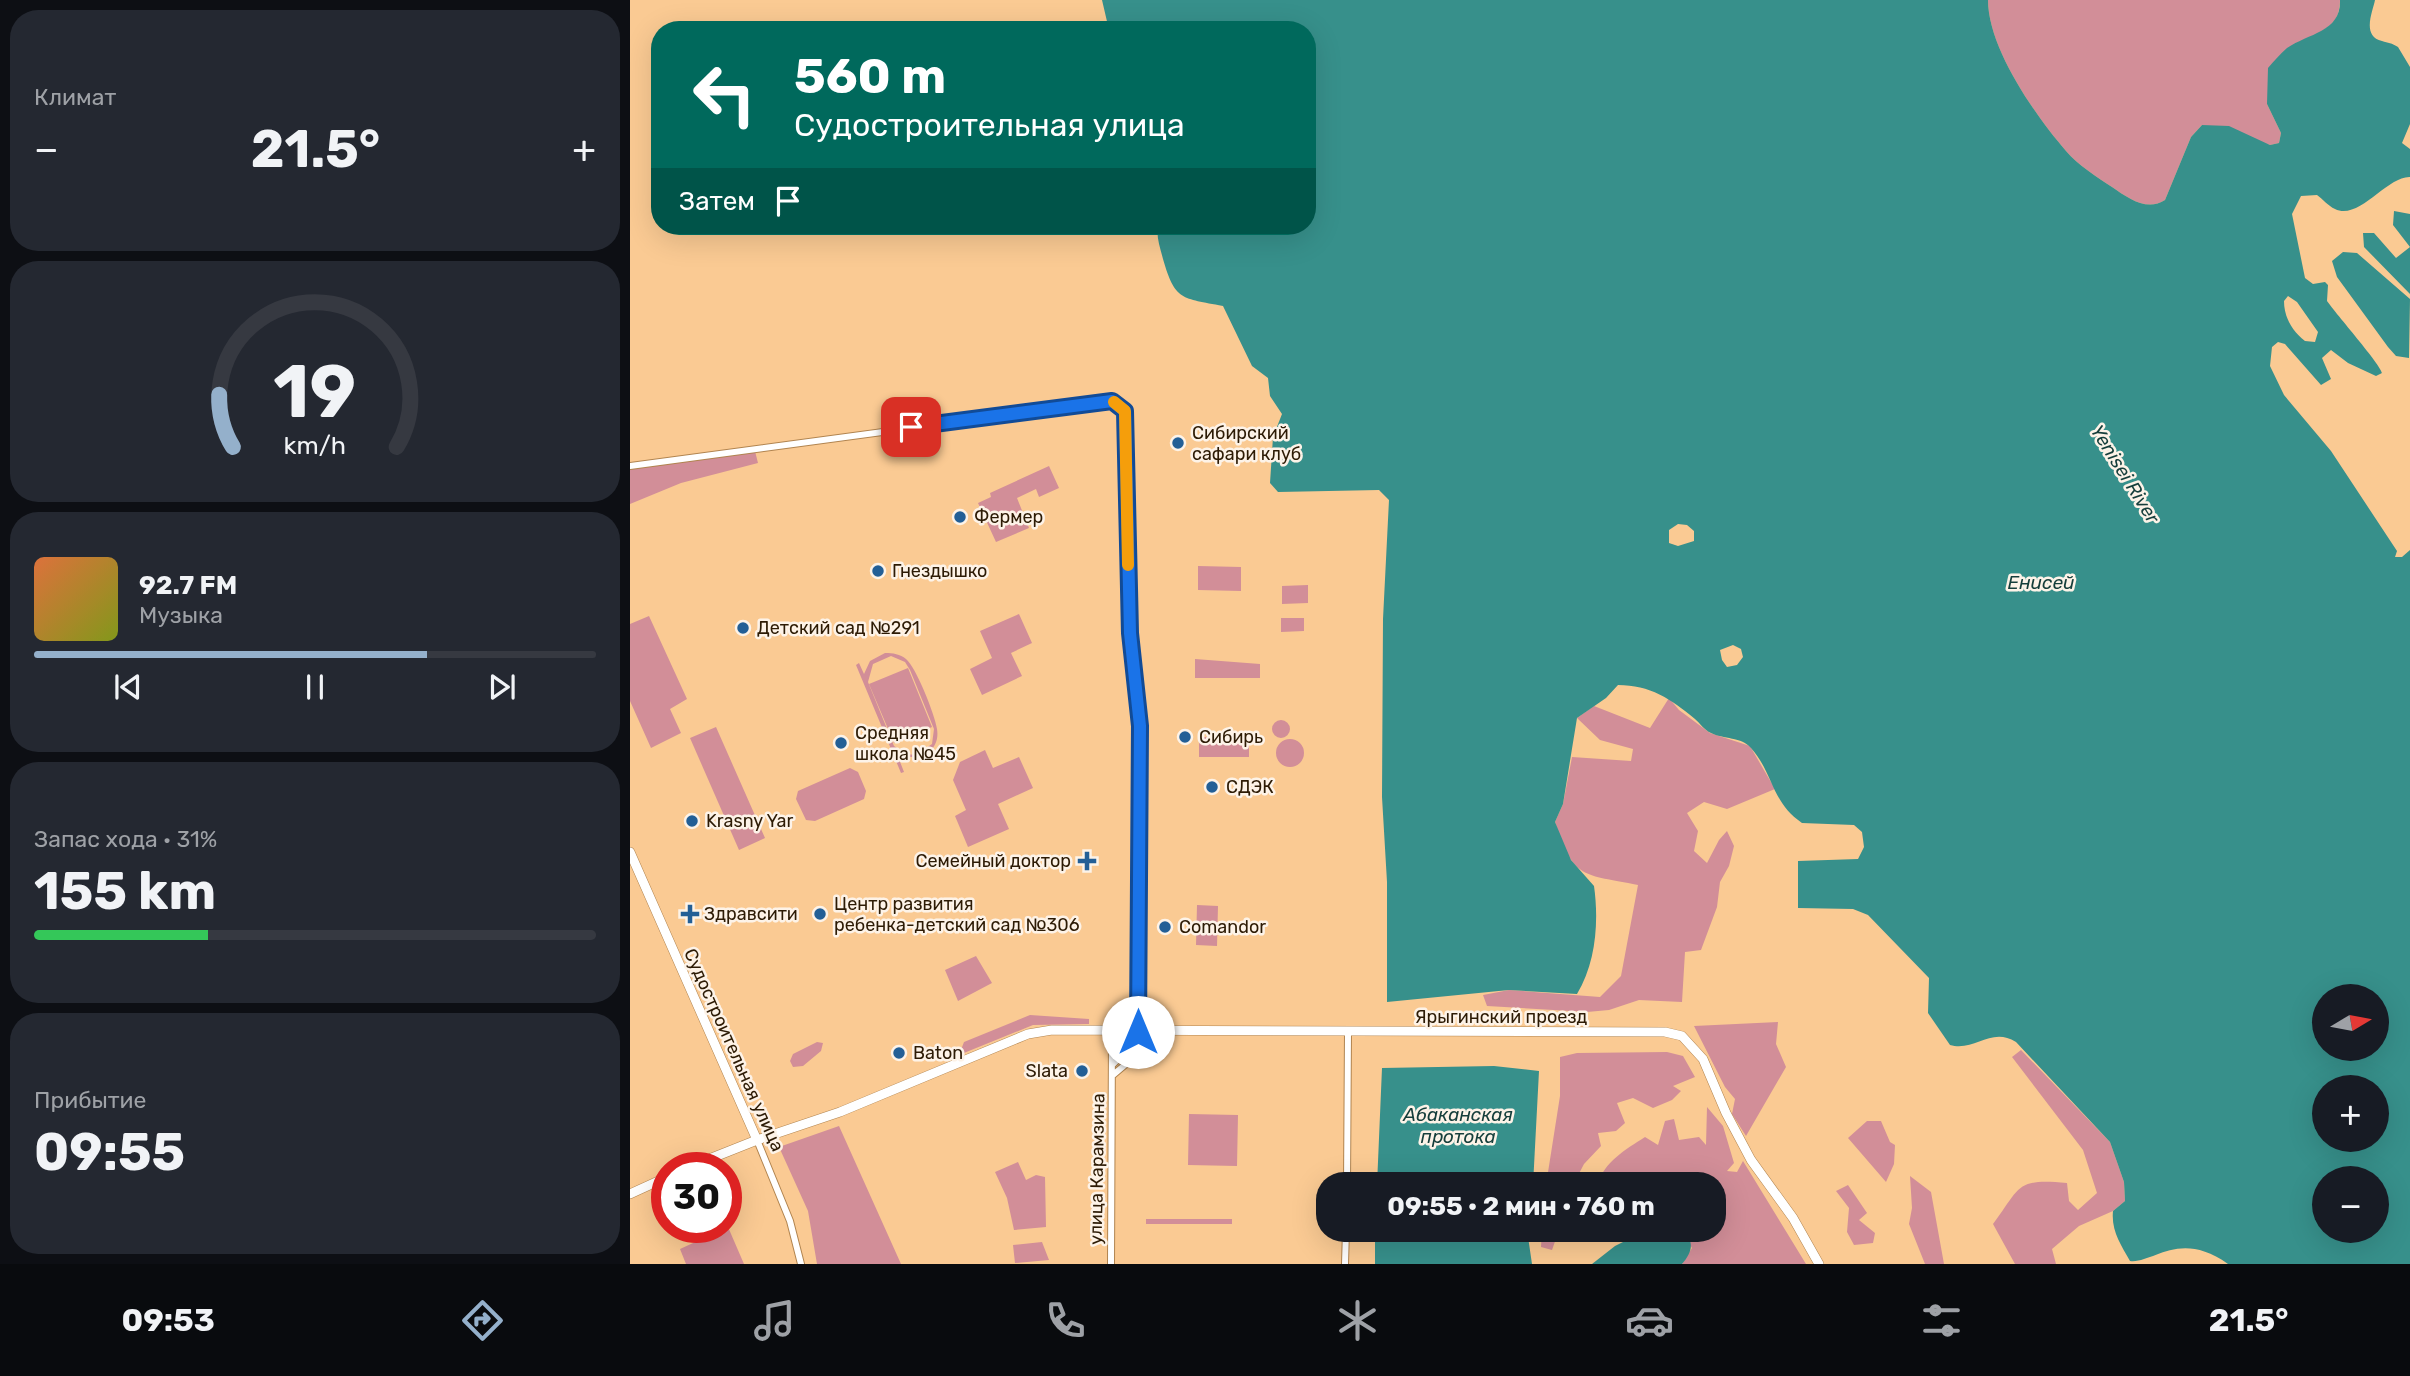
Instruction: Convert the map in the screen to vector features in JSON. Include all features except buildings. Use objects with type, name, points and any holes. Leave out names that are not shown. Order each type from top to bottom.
[{"type":"main road","name":"Судостроительная улица","points":[[630,852],[757,1140]]},
{"type":"main road","name":"Ярыгинский проезд","points":[[727,1152],[840,1112],[1028,1034],[1052,1030],[1665,1032],[1682,1036],[1703,1059],[1726,1113],[1751,1160],[1793,1217],[1819,1264]]},
{"type":"main road","points":[[630,1194],[651,1184]]},
{"type":"street","points":[[630,466],[1112,401],[1125,411],[1130,633],[1140,726],[1138,1032],[1136,1042],[1113,1064]]},
{"type":"street","points":[[1113,1075],[1165,1031]]},
{"type":"street","name":"улица Карамзина","points":[[1111,1264],[1109,1145],[1113,1075],[1112,1032]]},
{"type":"street","points":[[1347,1172],[1348,1032]]},
{"type":"street","name":"Судостроительная улица","points":[[757,1140],[790,1221],[802,1264]]},
{"type":"street","points":[[1345,1264],[1346,1242]]},
{"type":"shaded area","points":[[1988,0],[2340,1],[2336,19],[2322,31],[2267,104],[2281,133],[2279,143],[2270,145],[2202,125],[2191,137],[2165,200],[2151,205],[2131,199],[2094,175],[2071,156],[2054,136],[2015,80],[1996,39]]},
{"type":"shaded area","points":[[755,451],[758,463],[681,483],[630,504],[630,469]]},
{"type":"shaded area","points":[[1049,466],[1059,488],[1039,497],[1036,489],[1017,498],[1029,528],[996,542],[978,503],[991,497],[990,493]]},
{"type":"shaded area","points":[[1198,566],[1241,567],[1241,591],[1198,590]]},
{"type":"shaded area","points":[[1308,585],[1308,603],[1282,604],[1282,586]]},
{"type":"shaded area","points":[[1019,614],[1032,643],[1011,653],[1022,676],[982,695],[970,669],[992,658],[980,631]]},
{"type":"shaded area","points":[[649,616],[687,699],[670,709],[681,733],[651,748],[630,701],[630,624]]},
{"type":"shaded area","points":[[1281,618],[1304,618],[1304,631],[1281,632]]},
{"type":"shaded area","points":[[885,653],[906,659],[920,681],[936,722],[937,738],[931,750],[911,757],[897,754],[904,772],[901,773],[856,665],[859,663],[864,674],[870,661]],"holes":[[[891,656],[905,662],[934,729],[932,744],[916,755],[906,754],[894,746],[868,682],[873,664]]]},
{"type":"shaded area","points":[[1195,659],[1260,664],[1260,678],[1195,678]]},
{"type":"shaded area","points":[[908,668],[932,727],[894,743],[869,684]]},
{"type":"shaded area","points":[[1669,698],[1679,710],[1710,733],[1750,746],[1775,789],[1727,809],[1704,802],[1687,813],[1698,831],[1694,851],[1707,863],[1727,831],[1734,846],[1729,866],[1720,882],[1717,907],[1701,950],[1685,952],[1682,1002],[1639,1000],[1609,1010],[1587,1012],[1487,1006],[1483,995],[1509,990],[1600,997],[1621,976],[1638,885],[1593,876],[1575,865],[1568,855],[1555,822],[1563,804],[1572,757],[1631,761],[1633,749],[1600,740],[1577,718],[1594,706],[1650,728]]},
{"type":"shaded area","points":[[1281,720],[1287,723],[1290,729],[1287,735],[1281,738],[1275,735],[1272,729],[1275,723]]},
{"type":"shaded area","points":[[716,727],[765,838],[739,850],[690,738]]},
{"type":"shaded area","points":[[1199,737],[1249,737],[1249,757],[1199,757]]},
{"type":"shaded area","points":[[1290,739],[1300,743],[1304,753],[1300,763],[1290,767],[1280,763],[1276,753],[1280,743]]},
{"type":"shaded area","points":[[985,750],[993,768],[1019,757],[1033,788],[998,804],[1009,829],[968,847],[955,816],[966,810],[953,780],[960,762]]},
{"type":"shaded area","points":[[850,768],[858,772],[866,791],[864,799],[815,821],[806,820],[796,799],[798,791]]},
{"type":"shaded area","points":[[1197,905],[1218,906],[1217,946],[1196,945]]},
{"type":"shaded area","points":[[976,956],[992,983],[958,1001],[945,970]]},
{"type":"shaded area","points":[[1030,1015],[1089,1019],[1089,1024],[1033,1025],[959,1055],[964,1042]]},
{"type":"shaded area","points":[[1778,1022],[1776,1044],[1786,1067],[1746,1136],[1732,1114],[1735,1099],[1725,1087],[1694,1026]]},
{"type":"shaded area","points":[[817,1042],[823,1043],[821,1051],[803,1066],[793,1067],[790,1061],[793,1054]]},
{"type":"shaded area","points":[[2021,1050],[2110,1142],[2124,1182],[2125,1201],[2113,1211],[2079,1226],[2052,1249],[2056,1264],[2015,1264],[1993,1224],[2015,1193],[2028,1184],[2067,1183],[2069,1201],[2078,1210],[2097,1193],[2083,1150],[2012,1057]]},
{"type":"shaded area","points":[[1667,1052],[1683,1056],[1695,1077],[1673,1086],[1681,1091],[1672,1100],[1653,1108],[1633,1098],[1617,1103],[1625,1123],[1616,1131],[1598,1133],[1601,1146],[1580,1172],[1548,1172],[1560,1096],[1560,1057],[1577,1053]]},
{"type":"shaded area","points":[[1707,1107],[1723,1126],[1734,1163],[1727,1171],[1737,1172],[1743,1161],[1806,1264],[1682,1264],[1692,1248],[1688,1242],[1726,1242],[1726,1172],[1604,1172],[1617,1157],[1645,1137],[1658,1145],[1665,1121],[1674,1119],[1679,1140],[1699,1137],[1706,1145]]},
{"type":"shaded area","points":[[1189,1114],[1238,1115],[1237,1166],[1188,1165]]},
{"type":"shaded area","points":[[1867,1121],[1881,1121],[1890,1142],[1895,1145],[1894,1164],[1886,1182],[1848,1138]]},
{"type":"shaded area","points":[[839,1126],[901,1264],[817,1264],[808,1211],[779,1147]]},
{"type":"shaded area","points":[[1018,1162],[1026,1180],[1036,1175],[1045,1177],[1046,1227],[1014,1230],[1007,1198],[995,1172]]},
{"type":"shaded area","points":[[1910,1176],[1931,1192],[1944,1264],[1925,1264],[1909,1224],[1912,1208]]},
{"type":"shaded area","points":[[1848,1185],[1867,1213],[1859,1220],[1875,1233],[1873,1243],[1854,1245],[1847,1232],[1849,1208],[1836,1191]]},
{"type":"shaded area","points":[[1146,1219],[1232,1219],[1232,1224],[1146,1224]]},
{"type":"shaded area","points":[[1042,1242],[1049,1260],[1015,1263],[1013,1245]]},
{"type":"shaded area","points":[[1541,1242],[1555,1242],[1552,1250],[1541,1247]]},
{"type":"shaded area","points":[[693,1243],[735,1243],[744,1264],[686,1264],[680,1249]]},
{"type":"water","name":"Енисей","points":[[1102,0],[1988,0],[1996,39],[2015,80],[2054,136],[2071,156],[2094,175],[2131,199],[2151,205],[2165,200],[2191,137],[2202,125],[2229,126],[2270,145],[2279,143],[2281,133],[2267,104],[2268,68],[2287,48],[2329,25],[2339,11],[2340,0],[2375,0],[2370,23],[2372,34],[2398,47],[2410,67],[2410,124],[2402,143],[2410,149],[2410,177],[2392,183],[2363,204],[2344,211],[2332,208],[2317,195],[2301,196],[2292,214],[2305,278],[2313,284],[2325,282],[2328,285],[2327,301],[2382,373],[2376,376],[2348,363],[2331,350],[2322,358],[2331,379],[2321,385],[2285,344],[2278,342],[2272,347],[2270,366],[2284,395],[2331,451],[2397,551],[2395,557],[2402,557],[2410,550],[2410,1264],[2228,1264],[2211,1254],[2182,1248],[2139,1261],[2130,1261],[2117,1238],[2114,1225],[2113,1211],[2125,1201],[2124,1182],[2110,1142],[2016,1042],[1999,1037],[1967,1045],[1950,1045],[1928,1013],[1929,978],[1868,915],[1853,909],[1798,908],[1798,861],[1858,859],[1864,847],[1862,832],[1854,825],[1802,823],[1784,806],[1759,758],[1747,744],[1709,732],[1669,699],[1650,690],[1618,685],[1606,698],[1577,718],[1563,804],[1555,822],[1571,860],[1594,886],[1596,913],[1592,955],[1577,994],[1509,990],[1387,1002],[1387,882],[1382,797],[1383,619],[1389,500],[1379,490],[1278,492],[1270,483],[1273,437],[1282,414],[1270,396],[1268,378],[1252,366],[1223,306],[1182,295],[1176,290],[1167,273],[1158,235],[1316,235],[1316,21],[1107,21]],"holes":[[[2288,296],[2297,302],[2318,332],[2315,342],[2305,341],[2296,333],[2287,318],[2284,301]],[[1678,524],[1687,525],[1694,531],[1694,541],[1678,546],[1669,543],[1669,530]],[[1733,645],[1741,649],[1743,657],[1737,665],[1727,667],[1720,650]]]},
{"type":"water","points":[[2394,211],[2410,214],[2410,247],[2393,225]]},
{"type":"water","points":[[2363,233],[2374,233],[2396,258],[2410,247],[2410,294],[2364,247]]},
{"type":"water","points":[[2343,252],[2357,253],[2410,299],[2409,358],[2396,356],[2388,347],[2337,277],[2332,261]]},
{"type":"water","name":"Абаканская протока","points":[[1494,1066],[1539,1071],[1534,1172],[1378,1172],[1382,1068]]},
{"type":"water","points":[[1375,1242],[1529,1242],[1532,1264],[1375,1264]]},
{"type":"water","points":[[1623,1242],[1691,1242],[1688,1255],[1682,1264],[1592,1264]]},
{"type":"slow traffic","points":[[1114,402],[1125,411],[1128,565]]},
{"type":"place","name":"Сибирский сафари клуб","points":[[1178,443]]},
{"type":"place","name":"Фермер","points":[[960,517]]},
{"type":"place","name":"Гнездышко","points":[[878,571]]},
{"type":"place","name":"Детский сад №291","points":[[743,628]]},
{"type":"place","name":"Сибирь","points":[[1185,737]]},
{"type":"place","name":"Средняя школа №45","points":[[841,743]]},
{"type":"place","name":"СДЭК","points":[[1212,787]]},
{"type":"place","name":"Krasny Yar","points":[[692,821]]},
{"type":"place","name":"Семейный доктор","points":[[1087,861]]},
{"type":"place","name":"Здравсити","points":[[690,914]]},
{"type":"place","name":"Центр развития ребенка-детский сад №306","points":[[820,914]]},
{"type":"place","name":"Comandor","points":[[1165,927]]},
{"type":"place","name":"Baton","points":[[899,1053]]},
{"type":"place","name":"Slata","points":[[1082,1071]]},
{"type":"route","points":[[911,427],[1112,401],[1125,411],[1130,633],[1140,726],[1137,829],[1138,1032]]},
{"type":"water label","name":"Yenisei River","points":[[2125,474]]}]
